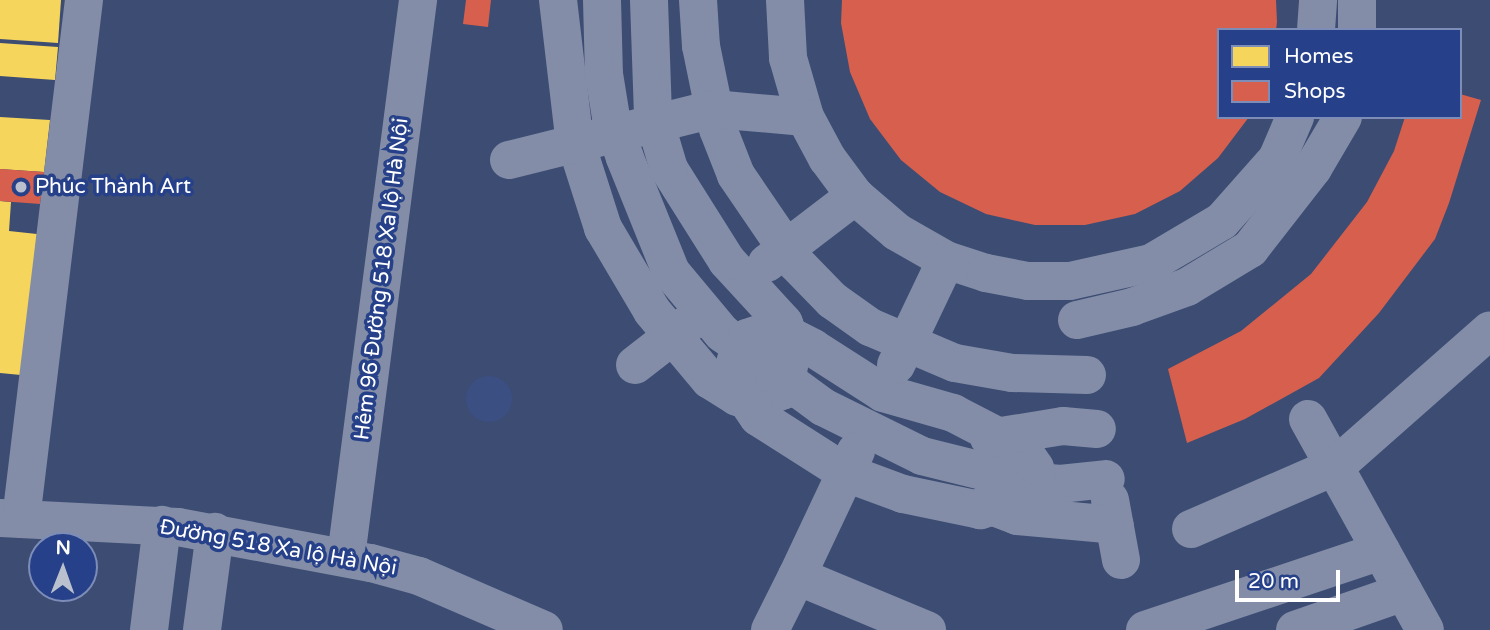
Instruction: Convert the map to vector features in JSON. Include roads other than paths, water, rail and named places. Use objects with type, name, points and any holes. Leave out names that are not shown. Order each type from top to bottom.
[{"type":"street","points":[[11,518],[84,0]]},
{"type":"street","name":"Hẻm 96 Đường 518 Xa lộ Hà Nội","points":[[346,558],[418,0]]},
{"type":"street","points":[[558,0],[575,143],[603,228],[652,311],[710,380],[745,398],[758,400],[784,390],[792,366],[788,336],[784,323],[744,280],[669,169],[656,123],[649,0]]},
{"type":"street","points":[[602,0],[604,74],[616,133],[671,272],[739,348],[786,383],[867,428],[948,465],[1036,482],[1106,479]]},
{"type":"street","points":[[698,0],[701,46],[713,109],[736,175],[786,248],[832,300],[870,327],[955,363],[1012,373],[1087,375]]},
{"type":"street","points":[[785,0],[788,58],[805,117],[827,158],[855,196],[897,232],[946,260],[1028,281],[1070,281],[1151,263],[1222,221],[1276,159],[1294,119]]},
{"type":"street","points":[[1316,28],[1318,0]]},
{"type":"street","points":[[1357,0],[1357,28]]},
{"type":"street","points":[[509,160],[713,109],[805,117]]},
{"type":"street","points":[[1077,320],[1132,307],[1187,287],[1250,250],[1313,168],[1342,119]]},
{"type":"street","points":[[635,365],[855,196]]},
{"type":"street","points":[[770,630],[946,260]]},
{"type":"street","points":[[948,465],[961,488],[993,508],[1118,543],[1070,281]]},
{"type":"street","points":[[1191,529],[1336,466],[1490,330]]},
{"type":"street","points":[[767,331],[788,336],[883,393],[953,413],[998,436],[1024,452],[1035,468],[1036,482],[1018,498],[980,510],[914,497],[846,473],[758,417],[745,398],[733,371],[739,348],[747,338],[767,331]]},
{"type":"street","points":[[1308,419],[1425,630]]},
{"type":"street","points":[[948,465],[954,453],[968,444],[998,436],[1063,426],[1097,429]]},
{"type":"street","name":"Đường 518 Xa lộ Hà Nội","points":[[11,518],[162,525],[346,558],[406,572],[473,614],[544,630]]},
{"type":"street","points":[[149,630],[162,525]]},
{"type":"street","points":[[202,630],[215,533]]},
{"type":"street","points":[[1145,630],[1381,551]]},
{"type":"street","points":[[797,576],[927,630]]},
{"type":"street","points":[[1295,630],[1404,592]]},
{"type":"water","points":[[489,376],[505,383],[512,399],[505,415],[489,422],[473,415],[466,399],[473,383]]},
{"type":"place","name":"Phúc Thành Art","points":[[21,187]]}]
